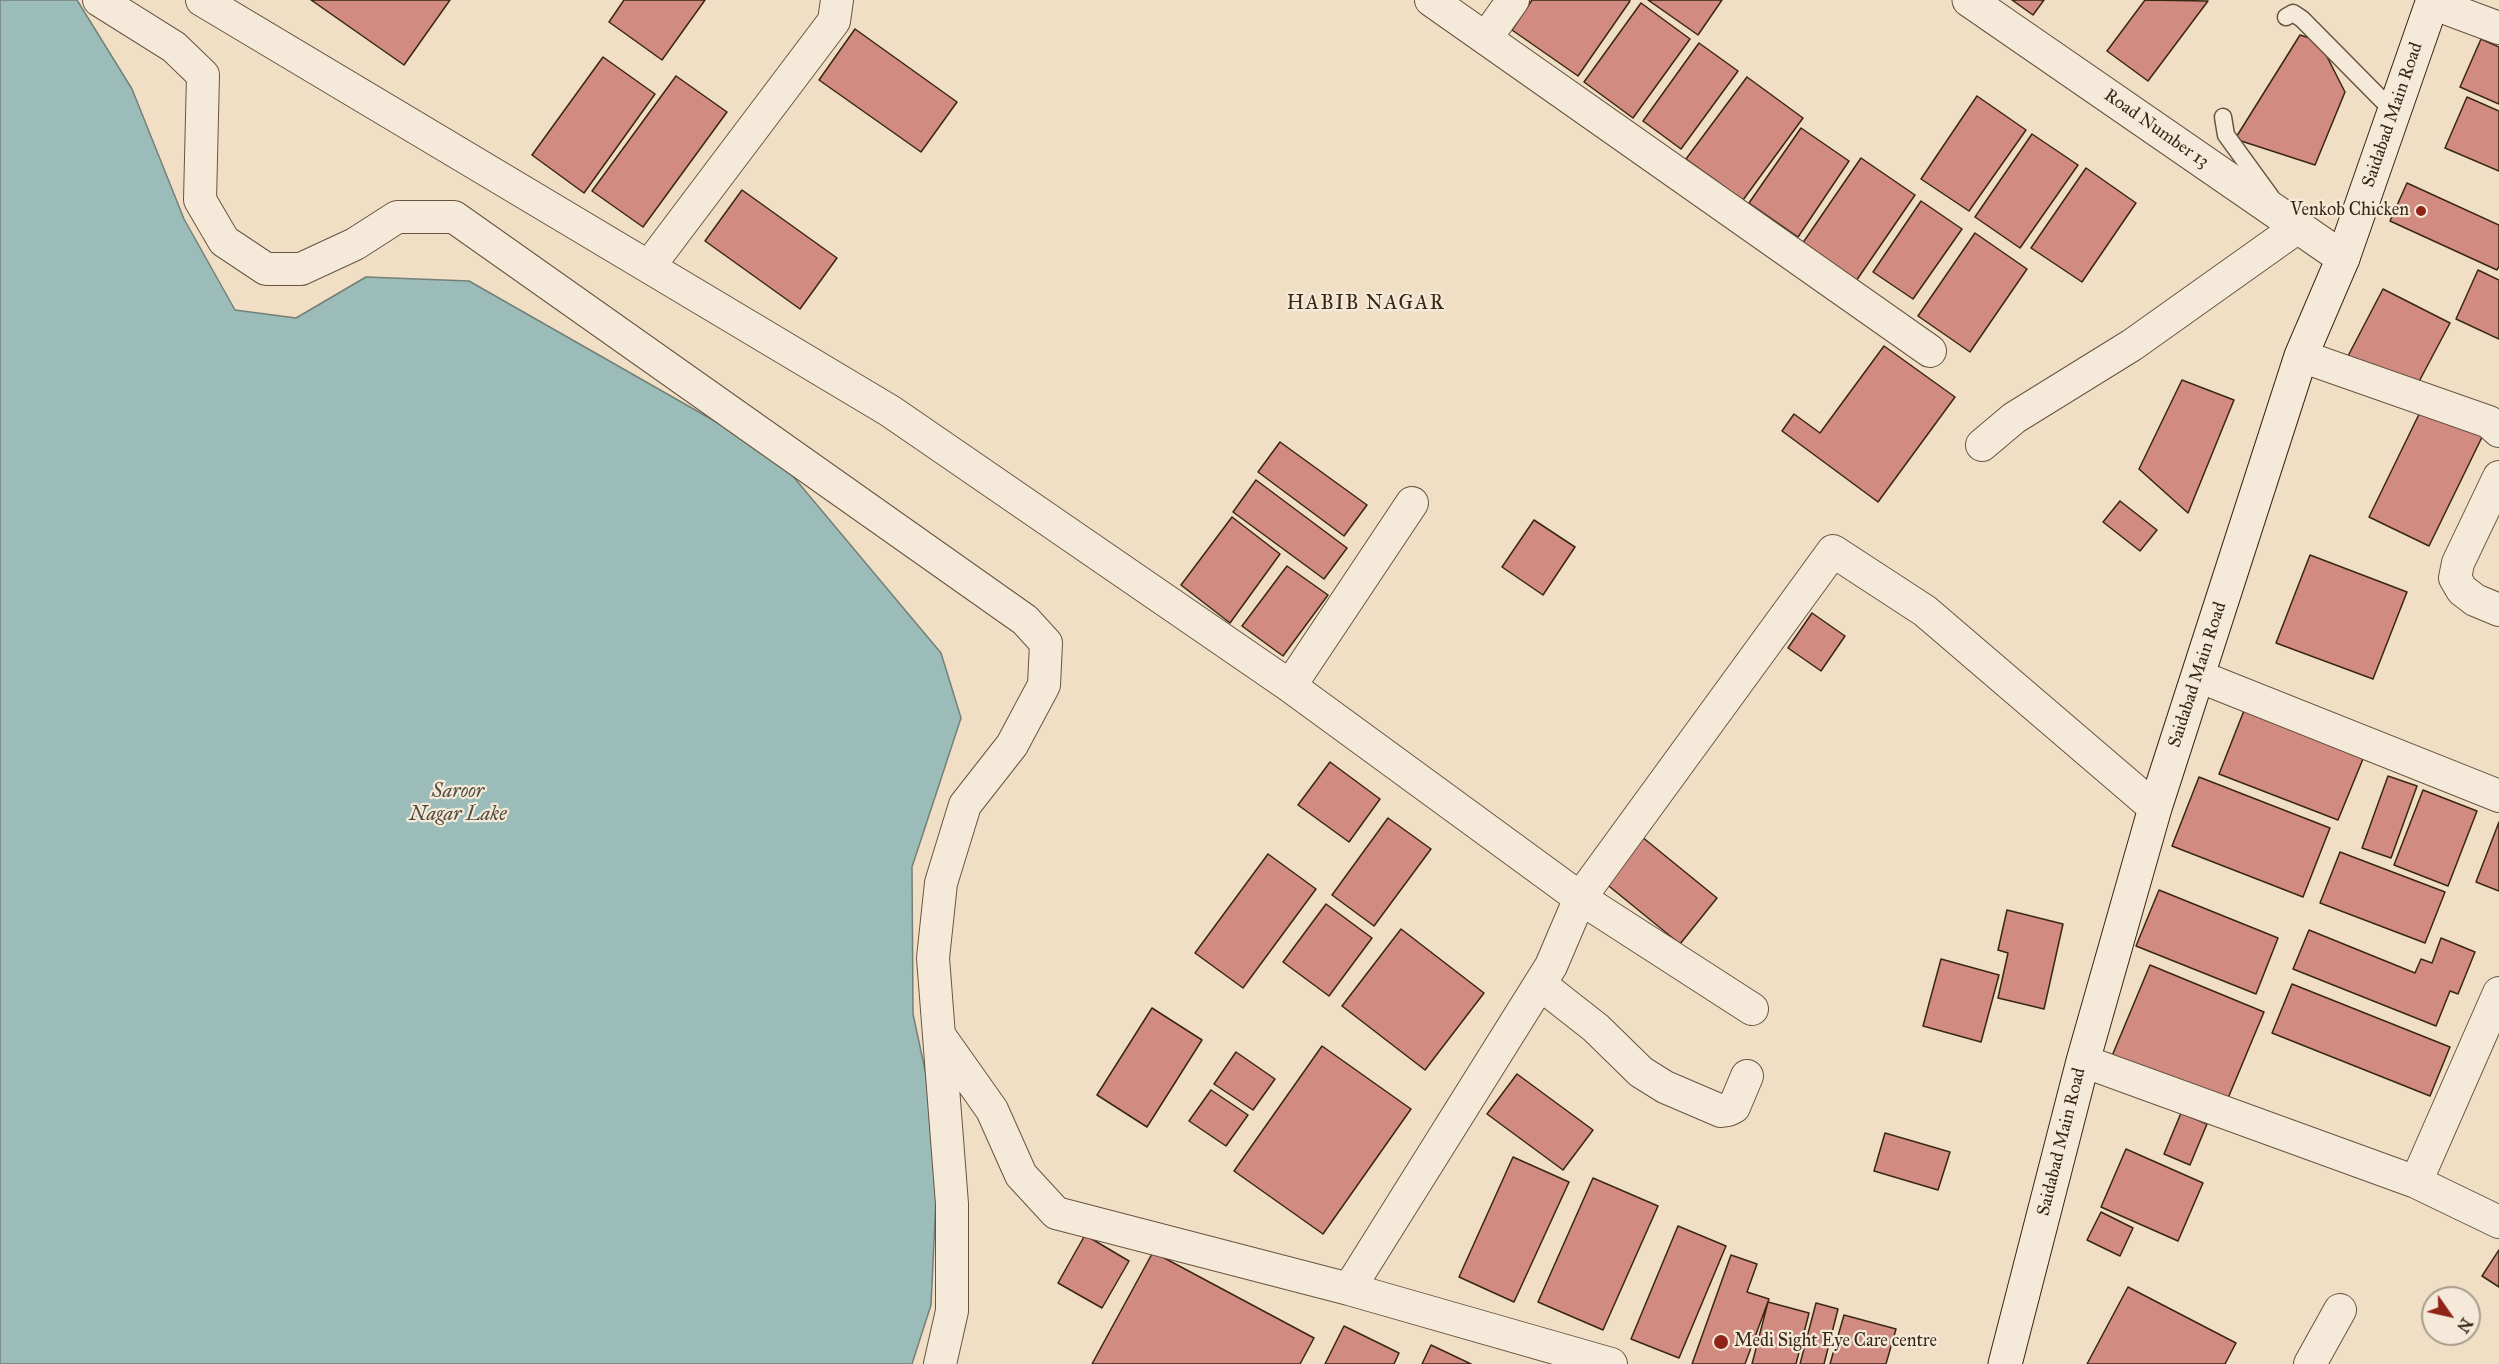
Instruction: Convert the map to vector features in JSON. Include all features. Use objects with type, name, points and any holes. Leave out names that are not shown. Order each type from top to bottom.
[{"type":"main road","name":"Road Number 13","points":[[1969,0],[2343,258]]},
{"type":"main road","name":"Saidabad Main Road","points":[[2013,1361],[2083,1061],[2155,808],[2301,356],[2343,258],[2433,1]]},
{"type":"street","points":[[99,0],[174,47],[203,75],[200,200],[224,241],[266,269],[301,269],[355,244],[397,218],[454,217],[1025,620],[1046,643],[1044,685],[1012,745],[965,805],[941,883],[933,958],[952,1204],[952,1311],[940,1364]]},
{"type":"street","points":[[202,0],[650,265],[890,411],[1290,686],[1580,898],[1752,1009]]},
{"type":"street","points":[[650,265],[834,21],[837,0]]},
{"type":"street","points":[[1431,0],[1930,351]]},
{"type":"street","points":[[1486,38],[1513,0]]},
{"type":"street","points":[[2433,1],[2499,28]]},
{"type":"street","points":[[1982,445],[2014,418],[2132,345],[2293,223]]},
{"type":"street","points":[[2301,356],[2489,422],[2499,431]]},
{"type":"street","points":[[2499,477],[2458,563],[2455,578],[2462,590],[2475,600],[2499,610]]},
{"type":"street","points":[[1290,686],[1412,503]]},
{"type":"street","points":[[1349,1288],[1551,966],[1580,898],[1833,551],[1925,611],[2155,808]]},
{"type":"street","points":[[2198,676],[2499,796]]},
{"type":"street","points":[[1540,984],[1596,1028],[1641,1072],[1665,1087],[1721,1111],[1734,1107],[1747,1076]]},
{"type":"street","points":[[2416,1182],[2499,993]]},
{"type":"street","points":[[939,1035],[992,1110],[1021,1175],[1056,1213],[1349,1288],[1611,1364]]},
{"type":"street","points":[[2083,1061],[2416,1182],[2499,1222]]},
{"type":"street","points":[[2310,1364],[2340,1310]]},
{"type":"lane","points":[[2286,17],[2293,13],[2302,19],[2394,112]]},
{"type":"lane","points":[[2223,117],[2226,135],[2293,223]]},
{"type":"water","name":"Saroor Nagar Lake","points":[[0,0],[77,0],[132,89],[184,219],[235,310],[296,318],[366,277],[469,281],[776,456],[941,653],[961,718],[912,867],[913,1014],[939,1135],[931,1305],[912,1364],[0,1364]]},
{"type":"building","points":[[311,0],[450,0],[404,65]]},
{"type":"building","points":[[624,0],[705,0],[662,60],[609,22]]},
{"type":"building","points":[[1532,0],[1630,1],[1578,76],[1512,30]]},
{"type":"building","points":[[1648,0],[1722,0],[1698,35]]},
{"type":"building","points":[[2012,0],[2044,0],[2033,15]]},
{"type":"building","points":[[2145,0],[2208,1],[2148,81],[2107,51]]},
{"type":"building","points":[[1641,3],[1690,39],[1633,118],[1584,82]]},
{"type":"building","points":[[855,29],[957,102],[921,152],[819,80]]},
{"type":"building","points":[[2300,35],[2319,41],[2345,92],[2315,165],[2235,139]]},
{"type":"building","points":[[2481,39],[2499,47],[2499,104],[2460,87]]},
{"type":"building","points":[[1699,43],[1738,71],[1681,149],[1643,121]]},
{"type":"building","points":[[603,57],[655,94],[584,193],[532,155]]},
{"type":"building","points":[[676,76],[727,112],[643,227],[592,191]]},
{"type":"building","points":[[1747,77],[1803,118],[1743,200],[1686,159]]},
{"type":"building","points":[[1977,96],[2026,130],[1969,211],[1921,179]]},
{"type":"building","points":[[2467,97],[2499,111],[2499,171],[2445,148]]},
{"type":"building","points":[[1801,128],[1849,161],[1798,237],[1749,203]]},
{"type":"building","points":[[2032,134],[2078,165],[2020,248],[1975,217]]},
{"type":"building","points":[[1861,158],[1915,195],[1854,284],[1800,247]]},
{"type":"building","points":[[2086,168],[2136,203],[2082,282],[2031,248]]},
{"type":"building","points":[[2407,183],[2499,225],[2499,266],[2497,270],[2390,221]]},
{"type":"building","points":[[742,190],[837,258],[800,309],[705,241]]},
{"type":"building","points":[[1921,201],[1962,229],[1913,299],[1873,272]]},
{"type":"building","points":[[1975,233],[2027,269],[1970,352],[1918,316]]},
{"type":"building","points":[[2478,270],[2499,280],[2499,339],[2456,319]]},
{"type":"building","points":[[2383,289],[2450,323],[2414,391],[2348,356]]},
{"type":"building","points":[[1884,346],[1955,397],[1878,502],[1782,431],[1794,414],[1820,433]]},
{"type":"building","points":[[2182,380],[2234,400],[2188,513],[2139,469]]},
{"type":"building","points":[[2425,402],[2485,431],[2429,546],[2369,517]]},
{"type":"building","points":[[1280,442],[1367,505],[1344,536],[1258,472]]},
{"type":"building","points":[[1256,480],[1347,548],[1324,579],[1233,512]]},
{"type":"building","points":[[2120,501],[2157,530],[2140,551],[2103,522]]},
{"type":"building","points":[[1232,517],[1280,554],[1230,623],[1181,585]]},
{"type":"building","points":[[1534,520],[1575,547],[1543,595],[1502,567]]},
{"type":"building","points":[[2310,555],[2407,592],[2373,679],[2276,643]]},
{"type":"building","points":[[1287,566],[1328,595],[1283,656],[1242,626]]},
{"type":"building","points":[[1812,613],[1845,636],[1821,671],[1788,648]]},
{"type":"building","points":[[2245,708],[2365,754],[2338,820],[2219,774]]},
{"type":"building","points":[[1330,762],[1380,799],[1349,842],[1298,805]]},
{"type":"building","points":[[2388,776],[2417,786],[2391,858],[2362,848]]},
{"type":"building","points":[[2199,777],[2330,828],[2303,897],[2172,846]]},
{"type":"building","points":[[2423,790],[2477,811],[2448,886],[2394,865]]},
{"type":"building","points":[[1388,818],[1431,849],[1374,926],[1332,895]]},
{"type":"building","points":[[2499,822],[2499,891],[2476,882]]},
{"type":"building","points":[[1636,832],[1717,898],[1680,944],[1599,878]]},
{"type":"building","points":[[2340,852],[2445,892],[2425,943],[2320,903]]},
{"type":"building","points":[[1268,854],[1316,889],[1243,988],[1195,953]]},
{"type":"building","points":[[2159,890],[2278,938],[2256,994],[2136,946]]},
{"type":"building","points":[[1326,904],[1372,938],[1329,996],[1283,962]]},
{"type":"building","points":[[2007,910],[2063,924],[2044,1009],[1998,998],[2008,953],[1998,950]]},
{"type":"building","points":[[1401,929],[1484,993],[1425,1070],[1342,1006]]},
{"type":"building","points":[[2309,930],[2415,973],[2421,959],[2432,963],[2441,938],[2475,952],[2458,994],[2450,991],[2436,1026],[2293,969]]},
{"type":"building","points":[[1941,959],[1999,975],[1981,1042],[1923,1026]]},
{"type":"building","points":[[2150,965],[2264,1012],[2226,1103],[2112,1056]]},
{"type":"building","points":[[2292,984],[2450,1047],[2430,1096],[2272,1033]]},
{"type":"building","points":[[1152,1008],[1202,1040],[1147,1127],[1097,1095]]},
{"type":"building","points":[[1322,1046],[1411,1109],[1323,1234],[1234,1171]]},
{"type":"building","points":[[1236,1052],[1275,1079],[1253,1110],[1214,1084]]},
{"type":"building","points":[[1517,1074],[1593,1130],[1563,1170],[1487,1114]]},
{"type":"building","points":[[1211,1090],[1248,1115],[1226,1146],[1189,1121]]},
{"type":"building","points":[[2181,1113],[2207,1124],[2190,1165],[2164,1154]]},
{"type":"building","points":[[1885,1133],[1950,1152],[1938,1190],[1874,1171]]},
{"type":"building","points":[[2126,1149],[2203,1183],[2178,1241],[2101,1207]]},
{"type":"building","points":[[1513,1157],[1569,1182],[1514,1302],[1459,1277]]},
{"type":"building","points":[[1593,1178],[1658,1206],[1603,1330],[1538,1302]]},
{"type":"building","points":[[2101,1212],[2133,1228],[2120,1256],[2087,1240]]},
{"type":"building","points":[[1678,1226],[1726,1246],[1679,1358],[1631,1339]]},
{"type":"building","points":[[1085,1235],[1129,1261],[1102,1308],[1058,1283]]},
{"type":"building","points":[[2499,1250],[2499,1287],[2482,1276]]},
{"type":"building","points":[[1153,1252],[1314,1338],[1300,1364],[1092,1364]]},
{"type":"building","points":[[1731,1255],[1757,1264],[1747,1292],[1769,1299],[1745,1364],[1692,1364]]},
{"type":"building","points":[[2128,1287],[2236,1343],[2225,1364],[2087,1364]]},
{"type":"building","points":[[1768,1302],[1809,1313],[1796,1364],[1752,1364]]},
{"type":"building","points":[[1816,1303],[1838,1309],[1824,1364],[1800,1364]]},
{"type":"building","points":[[1844,1315],[1896,1329],[1886,1364],[1830,1364]]},
{"type":"building","points":[[1344,1326],[1399,1353],[1394,1364],[1325,1364]]},
{"type":"building","points":[[1431,1345],[1471,1364],[1422,1364]]},
{"type":"place","name":"Venkob Chicken","points":[[2421,211]]},
{"type":"place","name":"Medi Sight Eye Care centre","points":[[1721,1342]]},
{"type":"district","name":"HABIB NAGAR","points":[[1366,304]]}]
